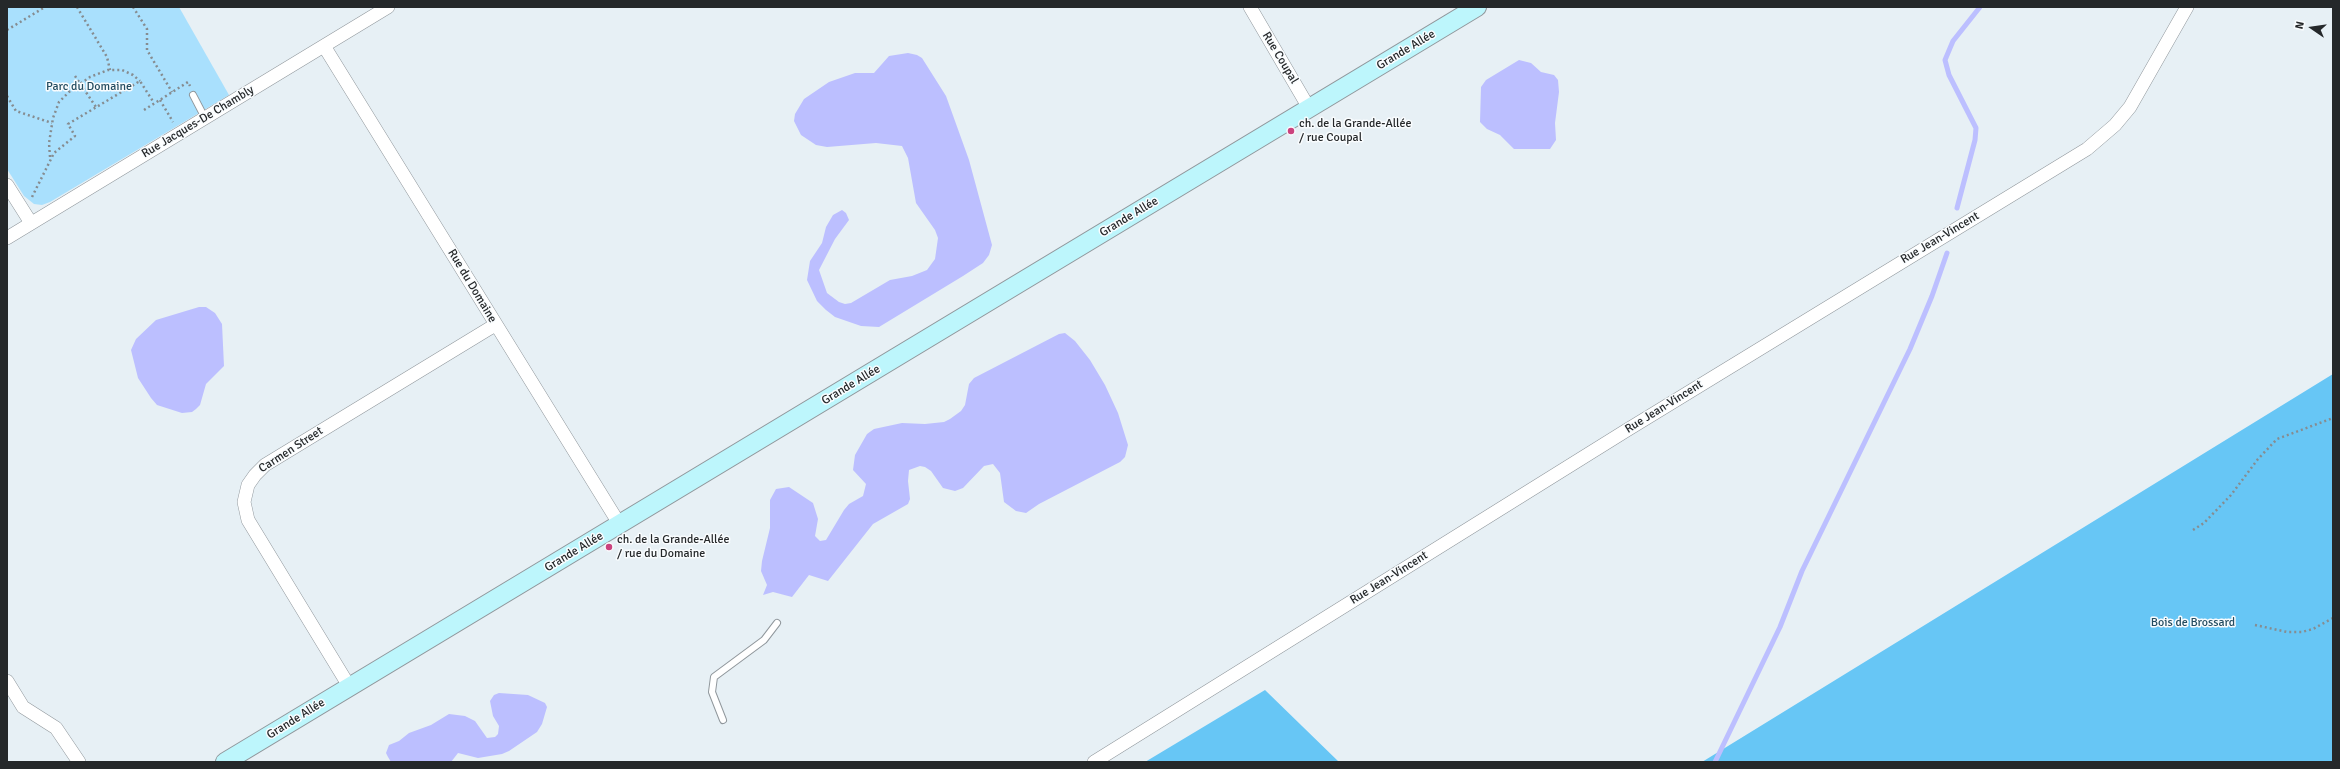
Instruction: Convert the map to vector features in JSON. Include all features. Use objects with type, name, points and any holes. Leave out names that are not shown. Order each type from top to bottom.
[{"type":"street","name":"Rue Jacques-De Chambly","points":[[7,238],[388,7]]},
{"type":"street","name":"Rue Coupal","points":[[1250,7],[1309,108]]},
{"type":"street","name":"Grande Allée","points":[[225,762],[348,686],[620,525],[1477,7]]},
{"type":"street","name":"Rue Jean-Vincent","points":[[1094,762],[1627,430],[2087,149],[2115,125],[2130,107],[2187,7]]},
{"type":"street","name":"Rue du Domaine","points":[[324,46],[620,525]]},
{"type":"street","points":[[7,185],[30,223]]},
{"type":"street","name":"Carmen Street","points":[[348,686],[248,520],[244,502],[248,485],[265,465],[495,325]]},
{"type":"street","points":[[7,681],[23,707],[56,728],[79,762]]},
{"type":"lane","points":[[193,93],[206,118]]},
{"type":"lane","points":[[723,720],[712,692],[714,677],[764,640],[777,623]]},
{"type":"path","points":[[7,30],[46,7]]},
{"type":"path","points":[[77,7],[107,57],[110,70]]},
{"type":"path","points":[[134,7],[147,28],[147,50],[172,92]]},
{"type":"path","points":[[50,158],[49,143],[52,123],[59,102],[70,91],[99,72],[110,70],[129,72],[140,81],[154,103]]},
{"type":"path","points":[[75,76],[96,107]]},
{"type":"path","points":[[30,202],[50,158],[59,147],[75,136],[68,124],[140,81]]},
{"type":"path","points":[[144,110],[188,82],[193,93]]},
{"type":"path","points":[[7,96],[16,111],[52,123]]},
{"type":"path","points":[[160,100],[176,127]]},
{"type":"path","points":[[2193,530],[2204,523],[2231,495],[2258,459],[2277,439],[2333,418]]},
{"type":"path","points":[[2254,625],[2287,632],[2302,632],[2313,629],[2333,618]]},
{"type":"green space","name":"Parc du Domaine","points":[[7,7],[179,7],[229,95],[50,202],[42,205],[34,204],[24,196],[7,169]]},
{"type":"green space","name":"Bois de Brossard","points":[[2333,374],[2333,762],[1702,762]]},
{"type":"green space","points":[[1265,690],[1339,762],[1145,762]]},
{"type":"shaded area","points":[[908,53],[922,58],[946,96],[969,160],[992,245],[989,255],[983,263],[963,276],[879,327],[861,326],[835,317],[826,310],[817,301],[807,280],[810,261],[822,243],[826,227],[833,215],[842,210],[846,213],[849,220],[835,239],[819,270],[827,293],[839,302],[845,304],[851,303],[890,280],[912,276],[927,270],[935,259],[938,238],[935,230],[916,203],[908,158],[902,146],[876,143],[827,147],[816,145],[801,135],[794,121],[795,114],[804,99],[829,82],[855,73],[874,73],[889,56]]},
{"type":"shaded area","points":[[1519,60],[1531,63],[1541,72],[1554,75],[1558,80],[1559,92],[1555,123],[1556,140],[1550,149],[1514,149],[1500,135],[1487,129],[1480,122],[1481,87],[1486,80]]},
{"type":"shaded area","points":[[199,307],[206,307],[215,313],[222,324],[224,366],[206,384],[200,405],[192,412],[182,413],[157,405],[151,398],[138,378],[131,350],[136,339],[156,320]]},
{"type":"shaded area","points":[[1065,333],[1075,341],[1090,360],[1105,385],[1118,413],[1128,445],[1125,457],[1120,462],[1039,504],[1026,513],[1016,511],[1004,502],[1000,473],[993,464],[984,466],[963,488],[955,491],[943,488],[931,471],[925,467],[920,466],[909,470],[908,481],[910,499],[908,504],[873,524],[828,581],[809,575],[792,597],[773,592],[763,595],[767,585],[761,571],[762,561],[770,528],[770,500],[776,489],[789,487],[813,503],[818,519],[815,536],[820,541],[826,540],[849,504],[863,496],[866,484],[853,470],[855,455],[867,434],[874,429],[902,423],[925,424],[944,422],[950,419],[961,411],[965,405],[969,384],[974,378],[1059,334]]},
{"type":"shaded area","points":[[499,693],[528,695],[545,703],[547,707],[542,724],[537,732],[502,754],[478,758],[458,753],[451,762],[391,762],[386,753],[389,745],[399,741],[409,733],[431,725],[449,714],[465,716],[475,721],[487,738],[495,737],[498,734],[499,726],[493,716],[490,701],[494,695]]},
{"type":"waterway","points":[[1957,208],[1975,140],[1976,128],[1949,75],[1945,60],[1953,41],[1980,7]]},
{"type":"waterway","points":[[1715,762],[1780,627],[1802,571],[1910,349],[1932,296],[1947,253]]},
{"type":"place","name":"ch. de la Grande-Allée / rue Coupal","points":[[1291,131]]},
{"type":"place","name":"ch. de la Grande-Allée / rue du Domaine","points":[[609,547]]}]
